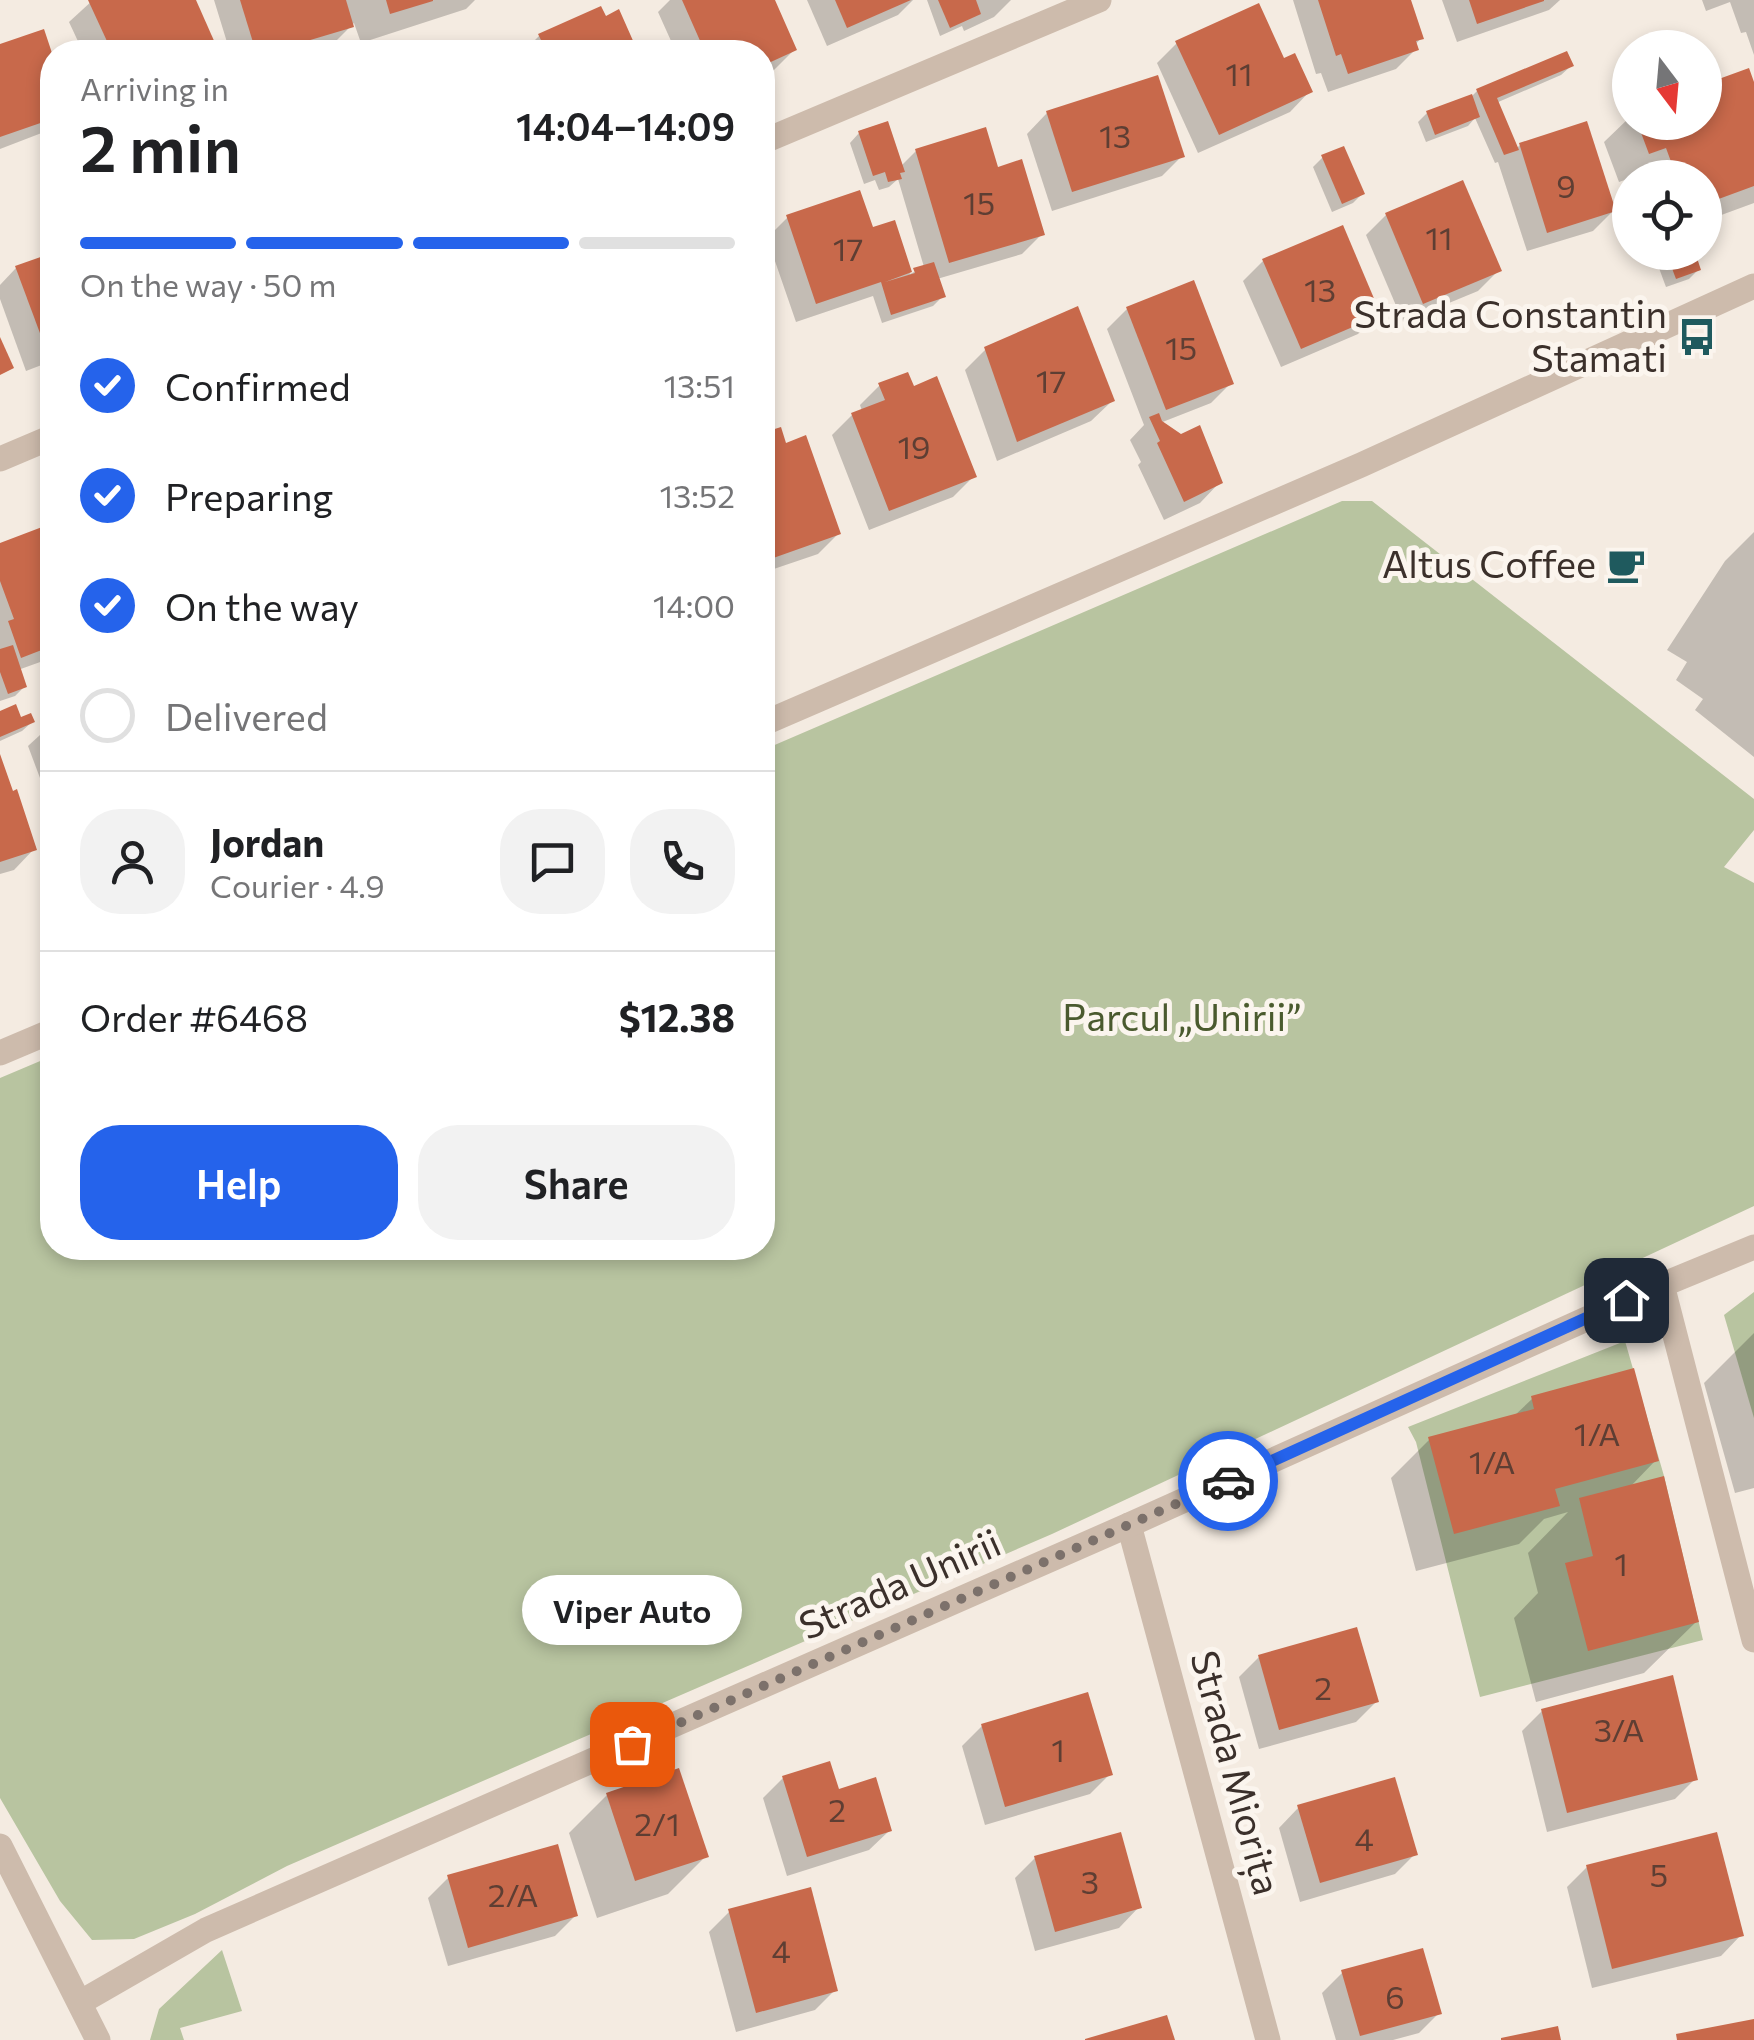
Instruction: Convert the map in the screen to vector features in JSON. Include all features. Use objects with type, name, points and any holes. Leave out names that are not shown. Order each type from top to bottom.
[{"type":"street","points":[[775,137],[1099,0]]},
{"type":"street","points":[[775,718],[1376,458],[1754,286]]},
{"type":"street","points":[[0,458],[40,442]]},
{"type":"street","points":[[0,1053],[40,1035]]},
{"type":"street","name":"Strada Unirii","points":[[81,2002],[206,1930],[1129,1525],[1662,1284],[1754,1247]]},
{"type":"street","points":[[1662,1284],[1754,1640]]},
{"type":"street","name":"Strada Miorița","points":[[1129,1525],[1268,2040]]},
{"type":"street","points":[[0,1846],[98,2040]]},
{"type":"green space","name":"Parcul „Unirii”","points":[[1342,501],[1372,501],[1754,799],[1754,830],[1724,867],[1754,883],[1754,1206],[1052,1534],[287,1866],[195,1914],[134,1939],[92,1940],[60,1901],[0,1798],[0,1078],[40,1061],[40,1260],[775,1260],[775,745]]},
{"type":"green space","points":[[1754,1292],[1754,1418],[1724,1315]]},
{"type":"green space","points":[[1625,1341],[1664,1476],[1703,1640],[1480,1697],[1416,1442],[1408,1427]]},
{"type":"green space","points":[[222,1950],[242,2011],[180,2028],[184,2040],[150,2040],[159,2009]]},
{"type":"building","points":[[88,0],[196,0],[214,40],[106,40]]},
{"type":"building","points":[[240,0],[346,0],[354,27],[310,40],[252,40]]},
{"type":"building","points":[[386,0],[433,0],[433,1],[390,14]]},
{"type":"building","points":[[682,0],[775,0],[797,50],[775,60],[775,40],[700,40]]},
{"type":"building","points":[[835,0],[911,0],[847,28]]},
{"type":"building","points":[[938,0],[976,0],[981,14],[950,28]]},
{"type":"building","points":[[1318,0],[1411,0],[1424,39],[1416,41],[1419,50],[1348,74],[1341,54],[1336,56]]},
{"type":"building","points":[[1469,0],[1544,0],[1544,1],[1477,24]]},
{"type":"building","points":[[1259,3],[1284,58],[1295,53],[1313,92],[1219,135],[1175,41]]},
{"type":"building","points":[[601,6],[606,16],[619,9],[633,40],[541,40],[538,34]]},
{"type":"building","points":[[44,29],[48,40],[40,40],[40,123],[0,137],[0,44]]},
{"type":"building","points":[[1567,51],[1574,66],[1497,98],[1519,150],[1504,155],[1476,89]]},
{"type":"building","points":[[1749,68],[1754,82],[1754,186],[1722,198],[1722,160],[1670,160],[1666,148],[1649,154],[1644,140],[1722,140],[1722,78]]},
{"type":"building","points":[[1158,75],[1185,157],[1072,192],[1046,111]]},
{"type":"building","points":[[1472,94],[1480,117],[1435,135],[1426,111]]},
{"type":"building","points":[[888,121],[905,172],[900,173],[902,179],[888,182],[885,172],[873,176],[858,131]]},
{"type":"building","points":[[1587,121],[1612,199],[1612,212],[1547,233],[1519,143]]},
{"type":"building","points":[[986,127],[998,167],[1022,159],[1045,235],[949,263],[915,149]]},
{"type":"building","points":[[1344,146],[1365,194],[1342,204],[1321,155]]},
{"type":"building","points":[[1463,180],[1502,271],[1423,304],[1385,213]]},
{"type":"building","points":[[860,190],[873,227],[895,220],[912,272],[885,282],[915,273],[913,268],[934,262],[946,297],[891,315],[881,282],[816,304],[786,215]]},
{"type":"building","points":[[1343,225],[1381,315],[1301,349],[1262,259]]},
{"type":"building","points":[[40,257],[40,333],[15,266]]},
{"type":"building","points":[[1673,270],[1701,270],[1676,279]]},
{"type":"building","points":[[1194,280],[1234,384],[1166,410],[1126,307]]},
{"type":"building","points":[[1078,306],[1115,401],[1017,442],[984,347]]},
{"type":"building","points":[[0,337],[14,368],[0,375]]},
{"type":"building","points":[[908,372],[914,386],[937,376],[977,477],[889,511],[851,413],[885,400],[878,383]]},
{"type":"building","points":[[1159,413],[1162,421],[1181,434],[1200,425],[1223,483],[1184,502],[1149,417]]},
{"type":"building","points":[[781,427],[786,443],[806,435],[841,534],[775,557],[775,429]]},
{"type":"building","points":[[40,528],[40,651],[21,658],[8,621],[14,619],[0,581],[0,543]]},
{"type":"building","points":[[13,645],[27,687],[8,694],[0,672],[0,649]]},
{"type":"building","points":[[16,704],[21,717],[31,713],[35,722],[0,737],[0,711]]},
{"type":"building","points":[[0,754],[13,791],[17,789],[37,850],[0,862]]},
{"type":"building","points":[[1634,1368],[1659,1461],[1555,1489],[1560,1506],[1454,1534],[1428,1437],[1534,1409],[1531,1396]]},
{"type":"building","points":[[1664,1476],[1699,1622],[1588,1651],[1565,1563],[1593,1556],[1579,1498]]},
{"type":"building","points":[[1357,1627],[1379,1702],[1279,1730],[1258,1655]]},
{"type":"building","points":[[1673,1675],[1698,1780],[1567,1813],[1541,1709]]},
{"type":"building","points":[[1088,1692],[1113,1775],[1005,1807],[981,1724]]},
{"type":"building","points":[[830,1761],[839,1789],[876,1777],[892,1831],[807,1857],[782,1776]]},
{"type":"building","points":[[679,1768],[709,1857],[635,1881],[606,1793]]},
{"type":"building","points":[[1395,1777],[1418,1855],[1320,1883],[1297,1805]]},
{"type":"building","points":[[1121,1832],[1142,1908],[1055,1932],[1034,1856]]},
{"type":"building","points":[[1717,1832],[1744,1936],[1612,1969],[1586,1865]]},
{"type":"building","points":[[558,1844],[578,1916],[468,1948],[447,1875]]},
{"type":"building","points":[[811,1887],[838,1991],[756,2013],[728,1909]]},
{"type":"building","points":[[1423,1948],[1442,2014],[1360,2036],[1341,1970]]},
{"type":"building","points":[[1167,2015],[1175,2040],[1085,2040],[1085,2039]]},
{"type":"building","points":[[1754,2019],[1754,2040],[1677,2040],[1676,2034]]},
{"type":"building","points":[[1558,2026],[1561,2040],[1501,2040],[1501,2038]]},
{"type":"way so far","points":[[632,1744],[1228,1481]]},
{"type":"place","name":"Strada Constantin Stamati","points":[[1697,337]]},
{"type":"place","name":"Altus Coffee","points":[[1626,565]]},
{"type":"place","name":"Viper Auto","points":[[632,1744]]},
{"type":"route","points":[[1228,1481],[1626,1300]]}]
